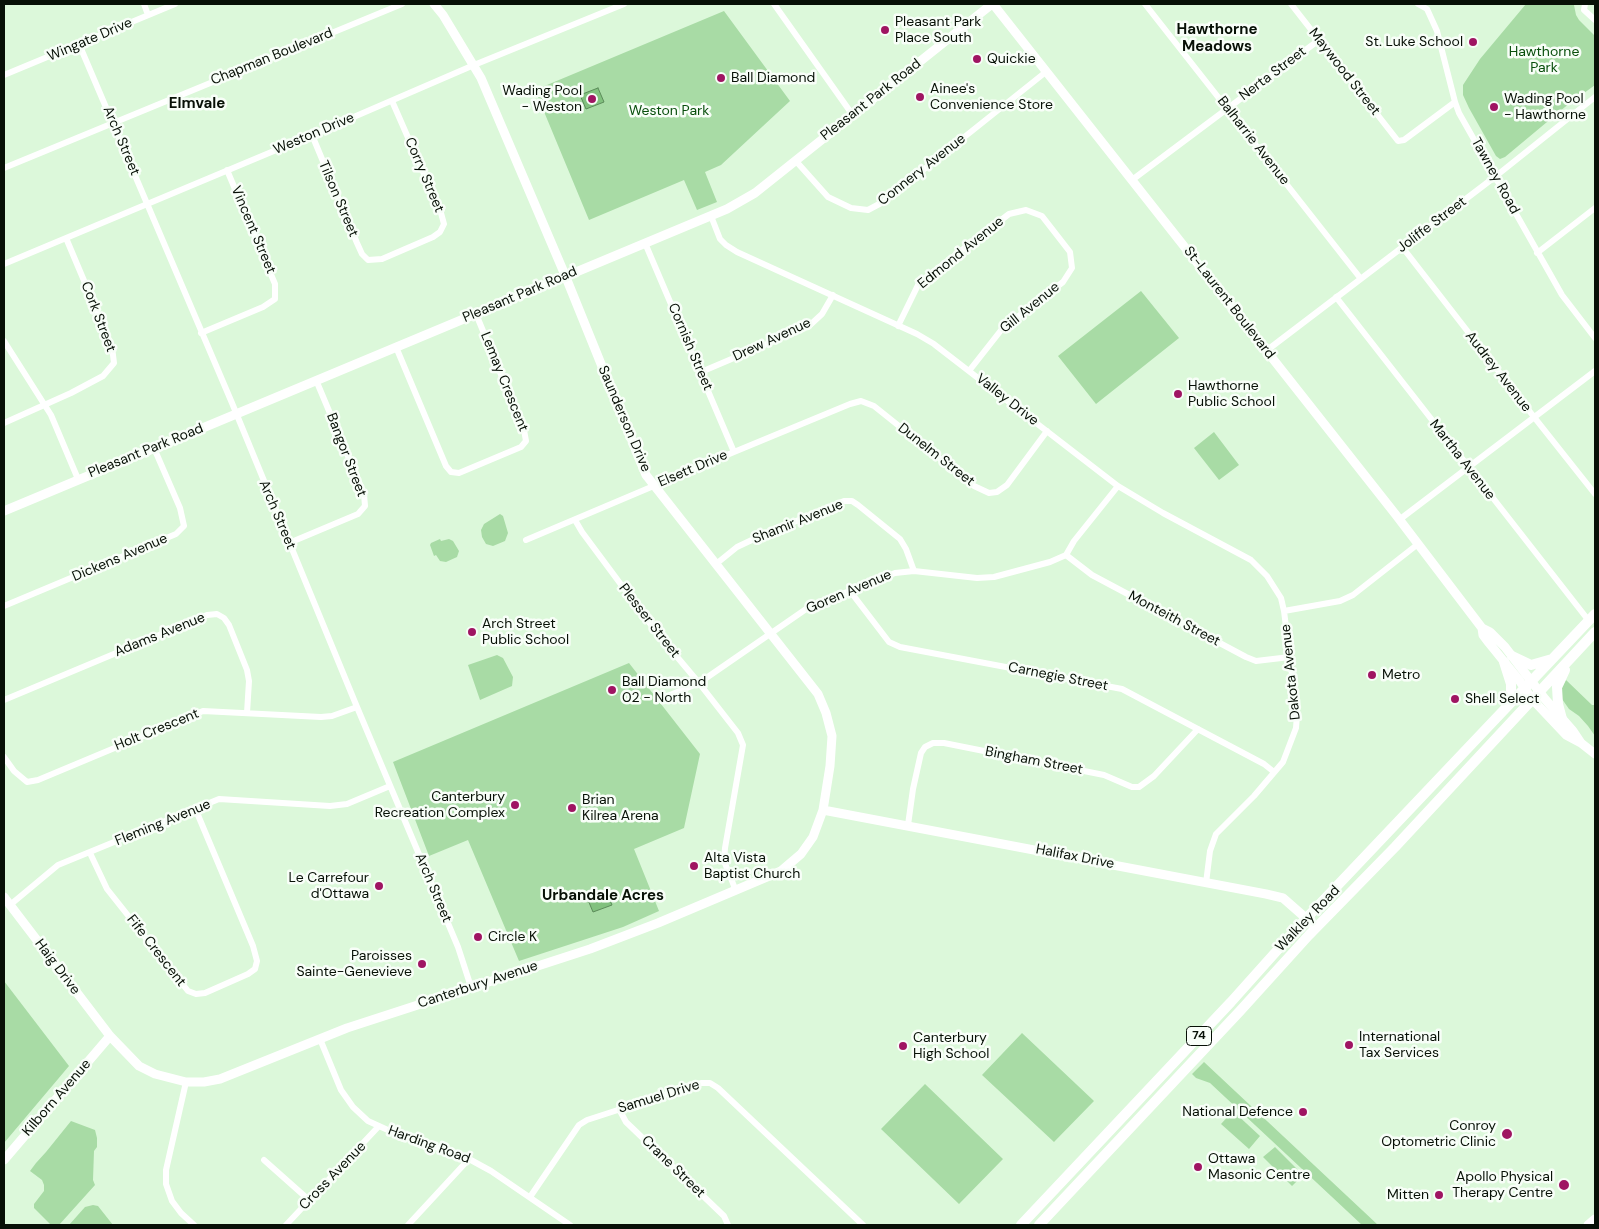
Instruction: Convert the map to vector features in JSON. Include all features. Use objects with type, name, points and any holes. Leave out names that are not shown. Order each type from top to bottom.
[{"type":"main road","name":"Walkley Road","points":[[1022,1225],[1231,1002],[1299,926],[1308,919],[1592,618]]},
{"type":"main road","name":"Walkley Road","points":[[1039,1225],[1240,1011],[1316,927],[1446,793],[1595,632]]},
{"type":"main road","points":[[1562,719],[1558,704],[1557,687],[1575,654]]},
{"type":"main road","points":[[1505,710],[1511,693],[1508,659],[1531,665],[1555,658]]},
{"type":"main road","points":[[1435,784],[1446,793]]},
{"type":"main road","points":[[1231,1002],[1240,1011]]},
{"type":"main road","points":[[1188,1048],[1198,1056]]},
{"type":"main road","points":[[1089,1153],[1098,1162]]},
{"type":"street","points":[[144,4],[148,15]]},
{"type":"street","name":"Wingate Drive","points":[[4,75],[175,4]]},
{"type":"street","name":"Chapman Boulevard","points":[[4,168],[402,4]]},
{"type":"street","name":"Saunderson Drive","points":[[434,4],[482,78],[646,474],[818,694],[826,713],[832,736],[830,766],[823,810]]},
{"type":"street","name":"Weston Drive","points":[[4,264],[312,136],[474,65],[624,4]]},
{"type":"street","points":[[774,4],[852,114]]},
{"type":"street","name":"Pleasant Park Road","points":[[4,511],[565,275],[727,209],[755,193],[992,4]]},
{"type":"street","name":"St-Laurent Boulevard","points":[[992,4],[1418,544],[1482,628],[1497,638],[1508,659],[1566,735],[1581,743],[1595,754]]},
{"type":"street","name":"Balharrie Avenue","points":[[1145,4],[1361,279]]},
{"type":"street","name":"Maywood Street","points":[[1291,4],[1398,141],[1404,140],[1455,102]]},
{"type":"street","name":"Tawney Road","points":[[1418,4],[1429,6],[1438,31],[1459,113],[1562,295],[1595,338]]},
{"type":"street","points":[[1585,4],[1584,10],[1595,20]]},
{"type":"street","name":"Nerta Street","points":[[1132,180],[1319,40]]},
{"type":"street","name":"Arch Street","points":[[79,44],[236,414],[458,947],[471,987]]},
{"type":"street","name":"Connery Avenue","points":[[795,160],[828,197],[851,208],[868,210],[883,202],[1047,72]]},
{"type":"street","name":"Joliffe Street","points":[[1266,351],[1403,248],[1595,97]]},
{"type":"street","name":"Corry Street","points":[[368,260],[382,259],[433,237],[440,232],[444,224],[392,102]]},
{"type":"street","name":"Tilson Street","points":[[312,136],[357,243],[362,254],[368,260]]},
{"type":"street","name":"Vincent Street","points":[[201,333],[263,308],[275,299],[275,284],[227,170]]},
{"type":"street","points":[[1537,253],[1595,208]]},
{"type":"street","name":"Edmond Avenue","points":[[898,326],[919,284],[1010,214],[1026,210],[1042,216],[1070,252],[1072,268]]},
{"type":"street","name":"Valley Drive","points":[[711,216],[720,238],[726,245],[737,252],[833,295],[934,344],[1118,486],[1163,513],[1251,560],[1268,576],[1280,598],[1284,611]]},
{"type":"street","name":"Cork Street","points":[[4,422],[46,405],[103,376],[114,363],[112,347],[66,238]]},
{"type":"street","name":"Cornish Street","points":[[645,243],[734,452]]},
{"type":"street","name":"Audrey Avenue","points":[[1403,248],[1595,494]]},
{"type":"street","name":"Gill Avenue","points":[[969,371],[1002,329],[1063,282],[1072,268]]},
{"type":"street","name":"Drew Avenue","points":[[701,372],[809,326],[822,314],[833,295]]},
{"type":"street","name":"Martha Avenue","points":[[1336,298],[1468,467],[1592,618]]},
{"type":"street","name":"Lemay Crescent","points":[[396,347],[446,466],[451,472],[459,473],[477,466],[520,447],[526,442],[524,430],[476,314]]},
{"type":"street","points":[[4,342],[52,415],[78,479]]},
{"type":"street","points":[[1399,520],[1595,371]]},
{"type":"street","name":"Bangor Street","points":[[289,543],[358,514],[365,506],[364,494],[316,380]]},
{"type":"street","name":"Elsett Drive","points":[[526,540],[734,452],[861,401]]},
{"type":"street","name":"Dunelm Street","points":[[861,401],[874,406],[974,486],[989,493],[997,492],[1007,485],[1047,431]]},
{"type":"street","name":"Dickens Avenue","points":[[4,606],[176,534],[184,526],[180,508],[154,448]]},
{"type":"street","points":[[1066,555],[1074,541],[1118,486]]},
{"type":"street","name":"Shamir Avenue","points":[[716,564],[737,548],[756,538],[844,502],[852,502],[900,539],[914,571]]},
{"type":"street","name":"Plesser Street","points":[[575,520],[657,633],[700,683],[738,733],[743,745],[724,861],[736,891]]},
{"type":"street","points":[[1284,611],[1321,605],[1353,595],[1418,544]]},
{"type":"street","name":"Goren Avenue","points":[[658,700],[700,683],[809,606],[895,572],[914,571],[977,578],[994,577],[1050,562],[1066,555]]},
{"type":"street","name":"Monteith Street","points":[[1066,555],[1092,575],[1246,657],[1256,661],[1290,657]]},
{"type":"street","name":"Carnegie Street","points":[[850,591],[889,642],[900,647],[1122,690],[1264,764],[1274,772]]},
{"type":"street","name":"Dakota Avenue","points":[[1206,883],[1210,851],[1216,834],[1254,796],[1284,762],[1296,728],[1297,715],[1284,611]]},
{"type":"street","name":"Adams Avenue","points":[[4,700],[207,615],[217,614],[224,618],[229,625],[247,670],[249,681],[247,713]]},
{"type":"street","name":"St-Laurent Boulevard","points":[[1536,695],[1562,719],[1581,743]]},
{"type":"street","name":"Holt Crescent","points":[[4,756],[14,771],[27,782],[38,780],[203,711],[321,717],[332,716],[357,707]]},
{"type":"street","name":"Bingham Street","points":[[908,825],[921,753],[933,743],[944,743],[1104,775],[1132,788],[1139,787],[1154,776],[1198,729]]},
{"type":"street","name":"Fleming Avenue","points":[[7,901],[58,865],[195,808],[219,800],[330,806],[347,804],[390,786]]},
{"type":"street","name":"Fife Crescent","points":[[90,852],[107,889],[188,991],[196,994],[214,989],[248,974],[255,969],[257,961],[253,946],[195,808]]},
{"type":"street","name":"Halifax Drive","points":[[823,810],[1283,898],[1316,927]]},
{"type":"street","name":"Canterbury Avenue","points":[[110,1036],[139,1066],[155,1074],[186,1082],[204,1082],[220,1079],[347,1028],[590,949],[658,923],[781,871],[801,854],[813,837],[823,810]]},
{"type":"street","name":"Haig Drive","points":[[7,901],[110,1036]]},
{"type":"street","name":"Kilborn Avenue","points":[[4,1160],[110,1036]]},
{"type":"street","name":"Harding Road","points":[[320,1039],[341,1090],[353,1107],[368,1121],[469,1159],[491,1170],[570,1225]]},
{"type":"street","points":[[186,1082],[166,1170],[166,1184],[172,1200],[194,1225]]},
{"type":"street","name":"Samuel Drive","points":[[530,1197],[579,1125],[587,1120],[701,1083],[710,1084],[718,1088],[863,1225]]},
{"type":"street","name":"Crane Street","points":[[619,1109],[626,1122],[724,1216],[728,1225]]},
{"type":"street","name":"Cross Avenue","points":[[286,1225],[378,1126]]},
{"type":"street","points":[[412,1224],[469,1159]]},
{"type":"street","points":[[264,1160],[309,1200]]},
{"type":"street","points":[[1588,1225],[1595,1219]]},
{"type":"green space","name":"Hawthorne Park","points":[[1526,4],[1574,5],[1579,20],[1595,36],[1595,85],[1500,159],[1496,156],[1469,108],[1463,95],[1463,85],[1480,59]]},
{"type":"green space","name":"Weston Park","points":[[724,11],[790,101],[721,165],[705,172],[717,202],[697,210],[684,180],[589,220],[535,90]]},
{"type":"green space","points":[[1141,291],[1179,338],[1096,404],[1058,356]]},
{"type":"green space","points":[[1214,432],[1239,465],[1219,480],[1194,448]]},
{"type":"green space","points":[[500,514],[503,516],[508,533],[505,541],[493,546],[486,544],[481,530],[484,524]]},
{"type":"green space","points":[[440,539],[441,541],[449,539],[453,541],[459,551],[457,557],[446,562],[440,561],[436,555],[434,556],[430,545]]},
{"type":"green space","points":[[497,655],[503,658],[513,677],[512,686],[480,700],[468,665]]},
{"type":"green space","points":[[629,663],[700,754],[684,828],[634,849],[659,911],[623,927],[519,961],[468,840],[429,856],[393,762]]},
{"type":"green space","points":[[1566,680],[1592,705],[1595,705],[1595,736],[1562,699],[1562,688]]},
{"type":"green space","points":[[4,981],[69,1066],[4,1143]]},
{"type":"green space","points":[[1022,1033],[1094,1101],[1054,1142],[982,1075]]},
{"type":"green space","points":[[1204,1062],[1378,1225],[1362,1225],[1210,1083],[1196,1078],[1192,1074]]},
{"type":"green space","points":[[925,1084],[1003,1159],[959,1204],[881,1129]]},
{"type":"green space","points":[[1233,1111],[1260,1136],[1249,1149],[1221,1124]]},
{"type":"green space","points":[[71,1121],[95,1130],[97,1147],[94,1151],[93,1180],[95,1185],[59,1225],[51,1225],[34,1208],[34,1204],[44,1191],[44,1185],[42,1180],[30,1171]]},
{"type":"green space","points":[[1275,1147],[1303,1175],[1292,1186],[1263,1157]]},
{"type":"green space","points":[[98,1206],[113,1225],[69,1225],[85,1207]]},
{"type":"shaded area","name":"Wading Pool - Weston","points":[[598,88],[604,102],[586,109],[580,95]]},
{"type":"shaded area","points":[[607,893],[612,905],[593,912],[588,900]]},
{"type":"place","name":"Pleasant Park Place South","points":[[885,30]]},
{"type":"place","name":"St. Luke School","points":[[1473,42]]},
{"type":"place","name":"Quickie","points":[[977,59]]},
{"type":"place","name":"Ball Diamond","points":[[721,78]]},
{"type":"place","name":"Ainee's Convenience Store","points":[[920,97]]},
{"type":"place","name":"Wading Pool - Weston","points":[[592,99]]},
{"type":"place","name":"Wading Pool - Hawthorne","points":[[1494,107]]},
{"type":"place","name":"Hawthorne Public School","points":[[1178,394]]},
{"type":"place","name":"Arch Street Public School","points":[[472,632]]},
{"type":"place","name":"Metro","points":[[1372,675]]},
{"type":"place","name":"Ball Diamond 02 - North","points":[[612,690]]},
{"type":"place","name":"Shell Select","points":[[1455,699]]},
{"type":"place","name":"Canterbury Recreation Complex","points":[[515,805]]},
{"type":"place","name":"Brian Kilrea Arena","points":[[572,808]]},
{"type":"place","name":"Alta Vista Baptist Church","points":[[694,866]]},
{"type":"place","name":"Le Carrefour d'Ottawa","points":[[379,886]]},
{"type":"place","name":"Circle K","points":[[478,937]]},
{"type":"place","name":"Paroisses Sainte-Genevieve","points":[[422,964]]},
{"type":"place","name":"International Tax Services","points":[[1349,1045]]},
{"type":"place","name":"Canterbury High School","points":[[903,1046]]},
{"type":"place","name":"National Defence","points":[[1303,1112]]},
{"type":"place","name":"Conroy Optometric Clinic","points":[[1507,1134]]},
{"type":"place","name":"Ottawa Masonic Centre","points":[[1198,1167]]},
{"type":"place","name":"Apollo Physical Therapy Centre","points":[[1564,1185]]},
{"type":"place","name":"Mitten","points":[[1439,1195]]},
{"type":"district","name":"Hawthorne Meadows","points":[[1217,38]]},
{"type":"district","name":"Elmvale","points":[[197,104]]},
{"type":"district","name":"Urbandale Acres","points":[[603,896]]}]
